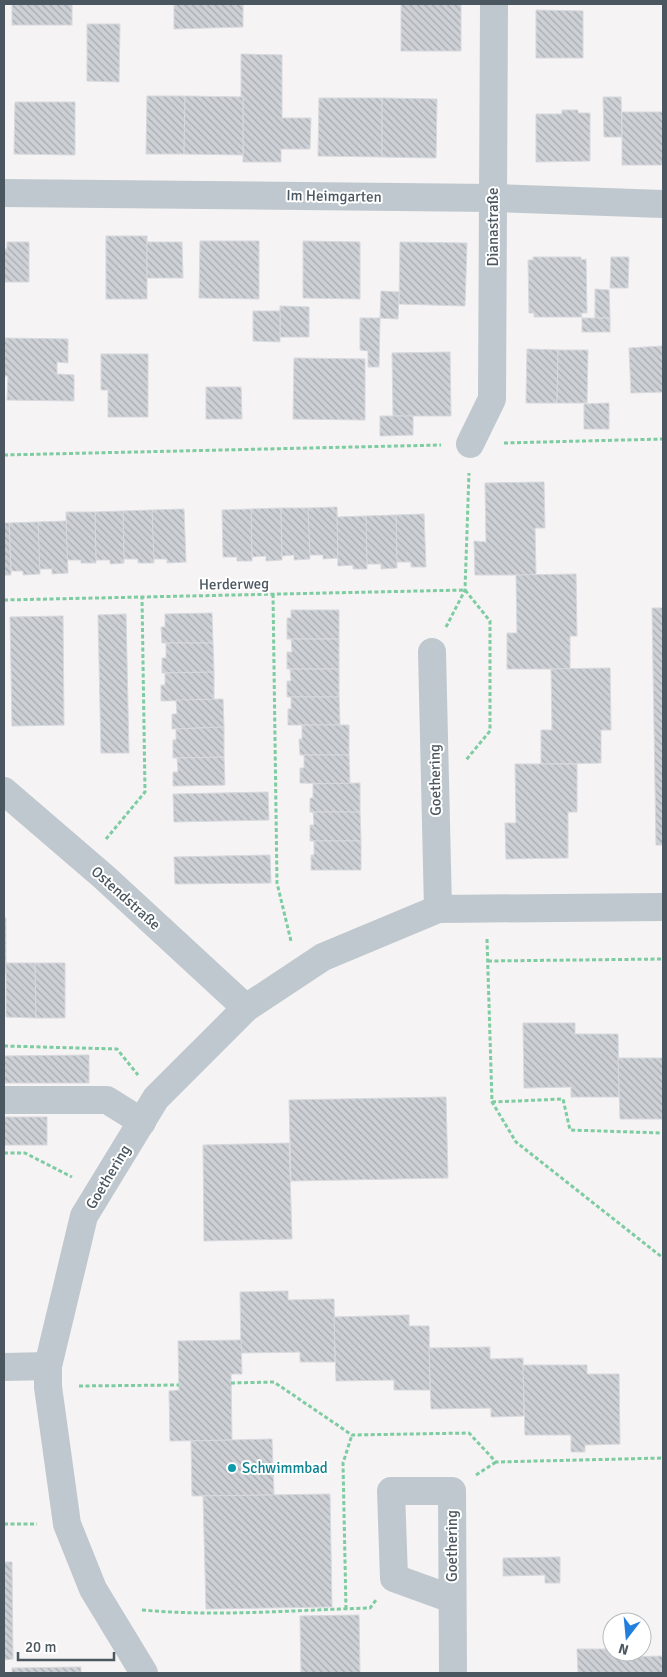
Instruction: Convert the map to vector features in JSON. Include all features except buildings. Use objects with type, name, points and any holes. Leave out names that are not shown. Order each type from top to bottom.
[{"type":"street","name":"Dianastraße","points":[[470,444],[492,398],[494,4]]},
{"type":"street","name":"Im Heimgarten","points":[[4,193],[493,198],[663,204]]},
{"type":"street","name":"Goethering","points":[[432,652],[438,909]]},
{"type":"street","name":"Ostendstraße","points":[[4,791],[87,863],[246,1008]]},
{"type":"street","name":"Goethering","points":[[144,1673],[93,1589],[67,1524],[48,1376],[84,1216],[156,1098],[246,1008],[298,973],[323,957],[438,909],[663,907]]},
{"type":"street","points":[[4,1100],[107,1100],[142,1122]]},
{"type":"street","points":[[4,1367],[48,1376]]},
{"type":"street","name":"Goethering","points":[[452,1599],[394,1578],[392,1491],[452,1491],[453,1673]]},
{"type":"path","points":[[4,455],[663,439]]},
{"type":"path","points":[[432,652],[465,590],[470,444]]},
{"type":"path","points":[[435,796],[490,731],[490,621],[465,590]]},
{"type":"path","name":"Herderweg","points":[[4,600],[465,590]]},
{"type":"path","points":[[274,594],[277,883],[298,973]]},
{"type":"path","points":[[87,863],[145,792],[142,597]]},
{"type":"path","points":[[487,908],[492,1102],[516,1142],[663,1258]]},
{"type":"path","points":[[488,961],[663,958]]},
{"type":"path","points":[[4,1046],[117,1049],[156,1098]]},
{"type":"path","points":[[492,1102],[563,1099],[570,1130],[663,1132]]},
{"type":"path","points":[[4,1153],[25,1153],[99,1192]]},
{"type":"path","points":[[48,1376],[179,1384]]},
{"type":"path","points":[[231,1383],[274,1382],[352,1435],[470,1433],[496,1462],[663,1458]]},
{"type":"path","points":[[346,1609],[343,1463],[352,1435]]},
{"type":"path","points":[[104,1607],[175,1613],[238,1613],[370,1608],[394,1578]]},
{"type":"place","name":"Schwimmbad","points":[[232,1468]]}]
